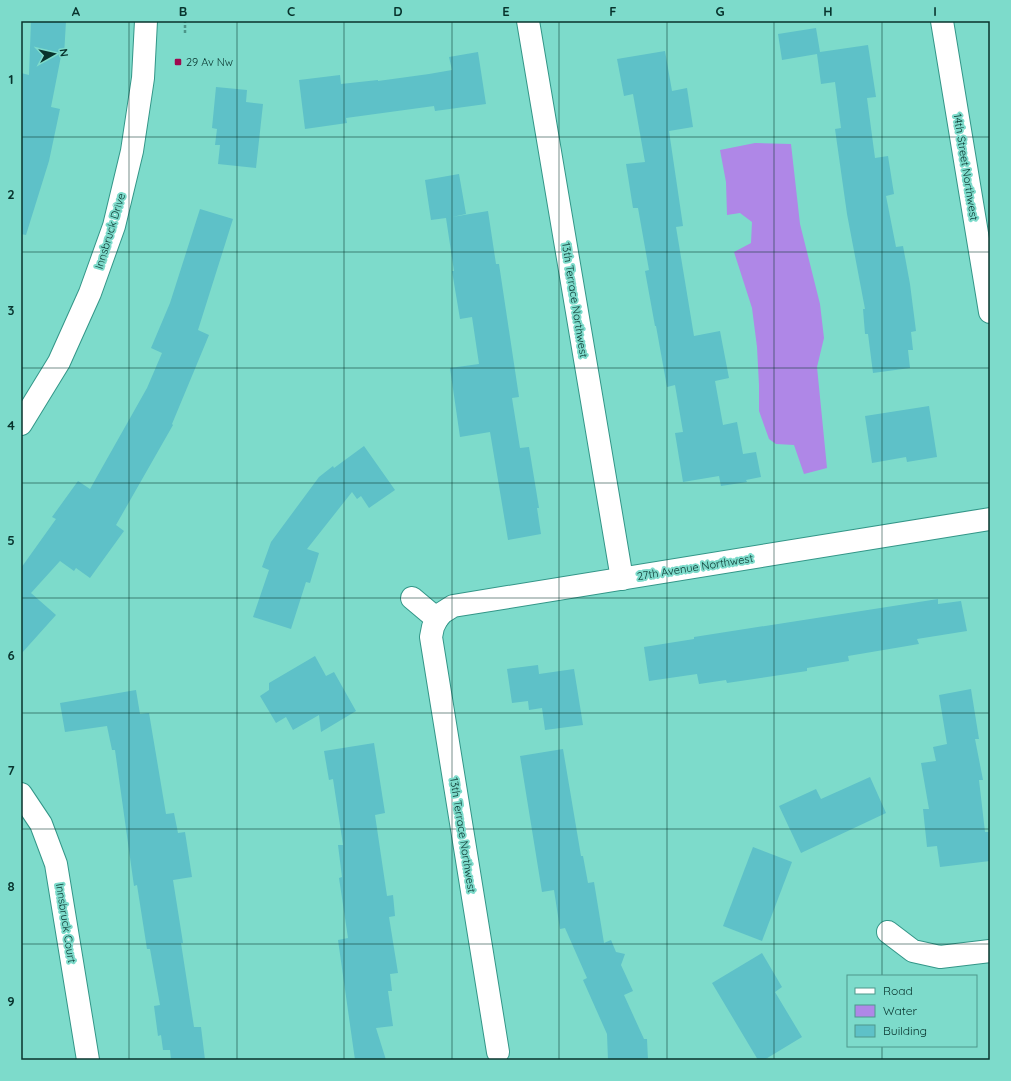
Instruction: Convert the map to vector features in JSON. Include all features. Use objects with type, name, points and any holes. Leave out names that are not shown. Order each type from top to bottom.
[{"type":"street","name":"Innsbruck Drive","points":[[21,424],[59,362],[90,293],[114,226],[132,151],[143,78],[146,21]]},
{"type":"street","name":"13th Terrace Northwest","points":[[528,21],[622,578]]},
{"type":"street","name":"14th Street Northwest","points":[[942,21],[990,312]]},
{"type":"street","name":"27th Avenue Northwest","points":[[437,619],[442,613],[453,606],[990,519]]},
{"type":"street","points":[[412,598],[437,619]]},
{"type":"street","name":"13th Terrace Northwest","points":[[437,619],[430,637],[498,1052]]},
{"type":"street","name":"Innsbruck Court","points":[[21,794],[41,824],[56,864],[88,1060]]},
{"type":"street","points":[[888,932],[913,951],[940,957],[990,951]]},
{"type":"path","points":[[184,32],[185,21]]},
{"type":"water","points":[[755,143],[791,144],[800,224],[820,304],[824,338],[817,367],[827,468],[804,474],[794,445],[776,444],[769,439],[759,411],[757,347],[752,308],[734,252],[751,243],[752,222],[740,213],[727,215],[726,182],[720,150]]},
{"type":"building","points":[[31,21],[66,21],[64,56],[61,56],[51,107],[60,109],[49,161],[26,235],[21,234],[21,73],[29,75]]},
{"type":"building","points":[[816,28],[820,52],[868,45],[876,97],[867,98],[875,158],[888,156],[894,194],[886,196],[896,247],[903,246],[910,284],[916,331],[911,332],[913,350],[908,350],[910,368],[873,373],[868,334],[865,334],[863,309],[865,309],[847,214],[835,129],[841,128],[835,82],[821,84],[817,54],[782,60],[778,34]]},
{"type":"building","points":[[665,51],[672,91],[687,88],[693,127],[669,131],[683,226],[676,227],[694,336],[720,331],[729,378],[715,381],[723,425],[737,422],[743,454],[756,452],[761,477],[746,480],[747,482],[721,486],[719,476],[683,482],[675,433],[683,432],[675,385],[667,387],[645,271],[649,270],[638,208],[633,208],[626,164],[645,162],[633,94],[624,96],[617,59]]},
{"type":"building","points":[[478,52],[486,104],[435,111],[434,106],[346,118],[347,123],[305,129],[299,80],[340,75],[341,84],[429,74],[452,70],[449,57]]},
{"type":"building","points":[[216,87],[247,90],[246,102],[263,104],[256,168],[218,164],[220,145],[215,145],[217,129],[212,128]]},
{"type":"building","points":[[459,174],[466,214],[452,217],[488,211],[496,264],[499,264],[519,397],[512,398],[520,448],[529,447],[539,508],[537,508],[541,534],[508,540],[490,432],[460,437],[450,368],[479,364],[472,317],[460,319],[452,271],[454,271],[446,218],[431,220],[425,180]]},
{"type":"building","points":[[200,209],[233,219],[198,330],[209,335],[172,424],[173,425],[116,525],[124,531],[90,578],[76,568],[74,571],[60,561],[31,593],[56,615],[21,654],[21,568],[56,519],[52,517],[78,481],[90,489],[147,388],[162,353],[151,348],[170,303]]},
{"type":"building","points":[[929,406],[937,457],[907,462],[906,457],[872,463],[865,416]]},
{"type":"building","points":[[364,446],[395,490],[369,508],[361,496],[357,499],[352,492],[307,549],[319,553],[310,583],[306,582],[291,629],[253,617],[269,570],[262,567],[271,542],[319,477]]},
{"type":"building","points":[[938,599],[938,604],[961,601],[967,631],[917,639],[919,644],[848,656],[849,661],[807,668],[807,671],[727,683],[726,680],[699,684],[697,674],[649,681],[644,647],[694,639],[694,637]]},
{"type":"building","points":[[315,656],[326,676],[334,672],[356,711],[321,732],[319,715],[293,730],[286,717],[276,723],[260,696],[269,690],[269,683]]},
{"type":"building","points":[[538,665],[539,674],[574,669],[583,725],[545,730],[542,708],[529,710],[528,701],[512,703],[507,669]]},
{"type":"building","points":[[971,689],[979,739],[975,739],[983,780],[979,780],[985,832],[990,832],[990,861],[940,867],[937,846],[927,847],[923,809],[929,809],[921,763],[936,761],[933,747],[947,744],[939,695]]},
{"type":"building","points":[[136,690],[140,714],[149,713],[166,814],[174,813],[178,833],[185,832],[192,877],[173,880],[194,1027],[201,1027],[205,1060],[171,1060],[170,1050],[163,1050],[161,1035],[158,1036],[154,1006],[160,1005],[150,949],[147,949],[137,885],[134,886],[115,750],[112,750],[107,726],[65,732],[60,703]]},
{"type":"building","points":[[374,743],[385,813],[375,815],[387,896],[393,895],[395,916],[389,917],[398,973],[390,974],[392,991],[388,991],[393,1026],[376,1028],[386,1060],[355,1060],[338,940],[348,938],[339,878],[342,877],[338,845],[343,845],[333,779],[329,780],[324,751]]},
{"type":"building","points":[[563,749],[581,856],[583,856],[588,883],[594,882],[604,943],[611,940],[616,952],[625,954],[621,965],[633,991],[624,995],[644,1039],[647,1039],[648,1060],[608,1060],[607,1034],[583,980],[587,978],[565,928],[560,929],[554,890],[542,892],[520,756]]},
{"type":"building","points":[[870,777],[886,813],[801,853],[779,806],[816,789],[821,799]]},
{"type":"building","points":[[753,847],[792,862],[762,941],[723,926]]},
{"type":"building","points":[[762,953],[782,987],[775,992],[802,1037],[764,1060],[758,1060],[712,983]]},
{"type":"place","name":"29 Av Nw","points":[[178,62]]}]
